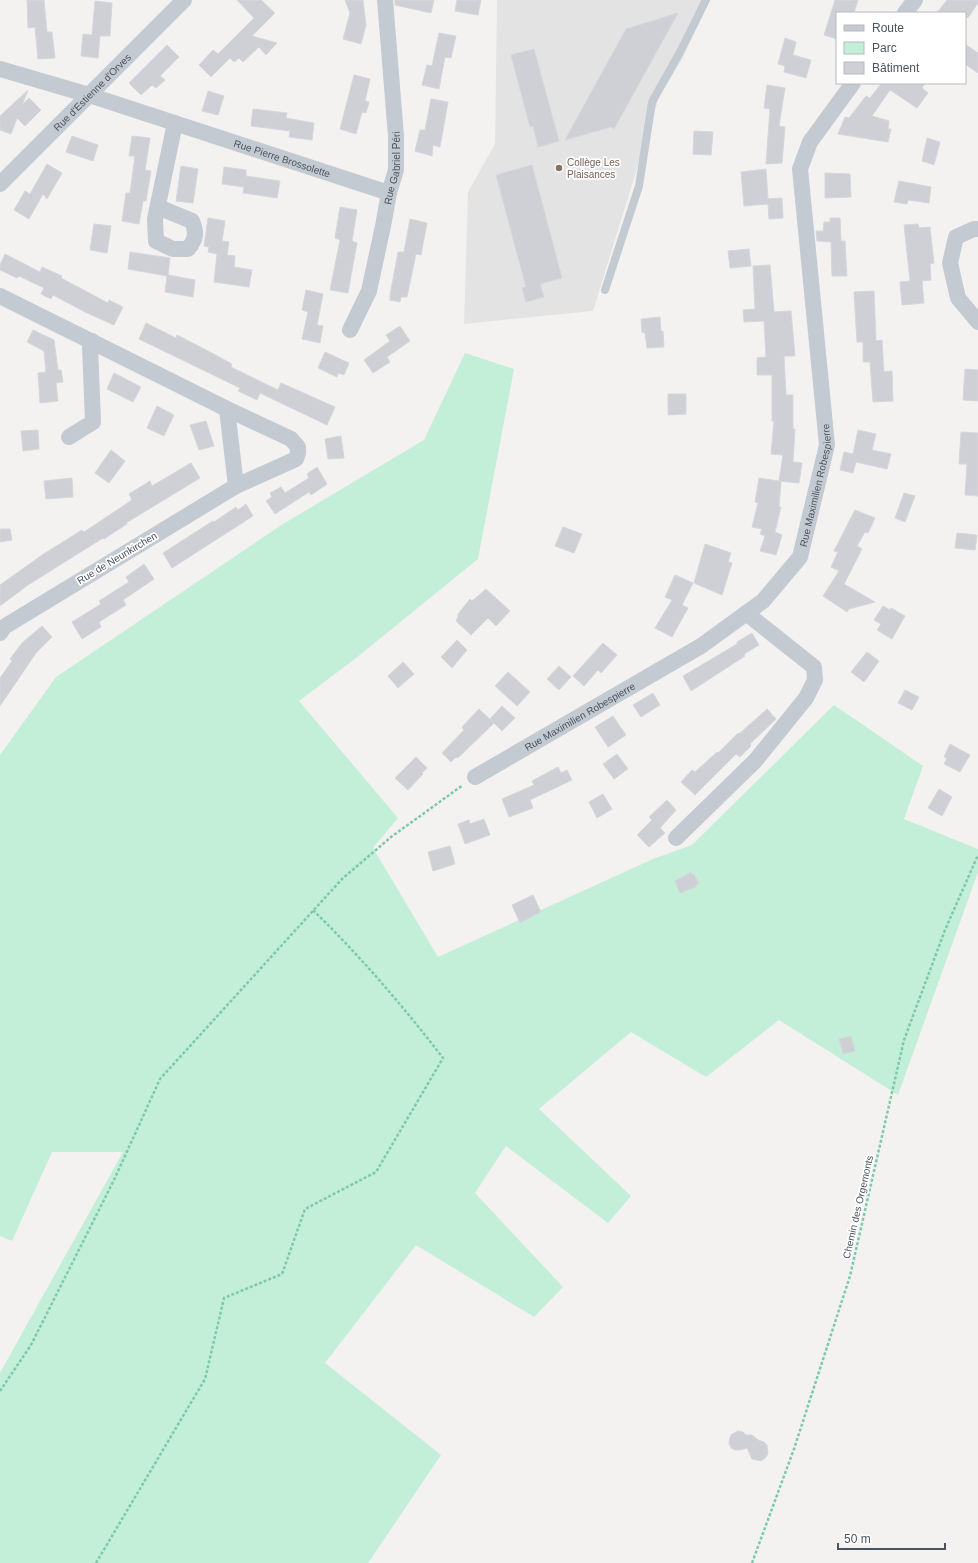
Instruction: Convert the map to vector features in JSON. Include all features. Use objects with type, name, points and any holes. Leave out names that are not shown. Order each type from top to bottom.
[{"type":"street","name":"Rue d'Estienne d'Orves","points":[[0,184],[184,0]]},
{"type":"street","name":"Rue Gabriel Péri","points":[[350,330],[369,291],[384,226],[389,193],[396,170],[396,136],[385,0]]},
{"type":"street","points":[[906,12],[915,0]]},
{"type":"street","name":"Rue Pierre Brossolette","points":[[0,69],[89,95],[389,193]]},
{"type":"street","name":"Rue Maximilien Robespierre","points":[[475,777],[701,646],[763,601],[800,557],[827,445],[800,169],[810,142],[852,84]]},
{"type":"street","points":[[158,207],[175,123]]},
{"type":"street","points":[[978,229],[974,229],[956,237],[950,263],[958,298],[978,322]]},
{"type":"street","name":"Rue de Neunkirchen","points":[[0,296],[291,439],[298,447],[296,459],[236,486],[4,627],[0,632]]},
{"type":"street","points":[[69,437],[93,422],[90,346],[92,341]]},
{"type":"street","points":[[228,409],[236,486]]},
{"type":"street","points":[[676,838],[755,761],[806,698],[815,680],[814,666],[746,613]]},
{"type":"lane","points":[[605,290],[639,186],[652,102],[680,52],[706,0]]},
{"type":"path","points":[[0,1391],[31,1344],[114,1180],[160,1079],[342,879],[391,837],[475,777]]},
{"type":"path","name":"Chemin des Orgemonts","points":[[752,1563],[794,1448],[850,1276],[904,1040],[945,930],[978,855]]},
{"type":"path","points":[[96,1563],[205,1379],[224,1298],[282,1274],[305,1209],[376,1172],[443,1058],[352,949],[314,910]]},
{"type":"shaded area","name":"Collège Les Plaisances","points":[[497,0],[710,0],[681,61],[659,97],[593,311],[464,324],[468,192],[495,144]]},
{"type":"green space","points":[[465,353],[514,369],[478,559],[356,658],[299,701],[398,818],[373,848],[438,957],[653,859],[692,845],[834,705],[923,766],[904,819],[978,849],[978,872],[898,1095],[779,1020],[706,1077],[631,1032],[539,1109],[631,1196],[608,1223],[506,1146],[475,1193],[563,1287],[534,1317],[416,1245],[325,1363],[441,1455],[368,1563],[0,1563],[0,1373],[123,1152],[52,1152],[12,1241],[0,1236],[0,755],[56,677],[283,524],[424,440]]},
{"type":"building","points":[[27,0],[44,0],[47,32],[52,32],[55,58],[38,59],[35,27],[28,28]]},
{"type":"building","points":[[237,0],[261,0],[275,13],[252,36],[277,43],[266,55],[259,47],[243,62],[239,58],[234,62],[230,58],[211,77],[199,65],[213,50],[218,54],[254,18]]},
{"type":"building","points":[[345,0],[363,0],[366,25],[361,44],[343,39],[350,13]]},
{"type":"building","points":[[395,0],[434,0],[431,13],[395,5]]},
{"type":"building","points":[[457,0],[481,0],[478,15],[455,11]]},
{"type":"building","points":[[835,0],[858,0],[854,12],[836,12],[836,39],[824,35]]},
{"type":"building","points":[[947,0],[978,0],[978,3],[968,18],[966,17],[966,12],[938,12]]},
{"type":"building","points":[[95,1],[112,3],[110,36],[100,36],[98,58],[81,56],[83,34],[92,35]]},
{"type":"building","points":[[678,13],[614,129],[611,127],[565,140],[626,29]]},
{"type":"building","points":[[439,33],[456,36],[451,58],[445,57],[439,89],[422,85],[427,65],[432,66]]},
{"type":"building","points":[[785,38],[796,42],[793,55],[811,60],[806,78],[784,72],[785,66],[778,64]]},
{"type":"building","points":[[167,45],[179,57],[160,76],[165,80],[156,88],[152,85],[141,95],[129,83]]},
{"type":"building","points":[[966,45],[978,53],[978,73],[966,65]]},
{"type":"building","points":[[534,49],[559,141],[538,147],[533,126],[530,127],[511,55]]},
{"type":"building","points":[[354,75],[370,79],[365,101],[369,102],[366,113],[362,112],[356,134],[340,129]]},
{"type":"building","points":[[881,84],[924,84],[922,88],[928,93],[917,108],[890,90],[872,116],[889,121],[888,129],[891,129],[888,142],[838,134],[845,117],[849,118],[866,96],[870,98]]},
{"type":"building","points":[[767,85],[785,88],[779,126],[785,127],[782,163],[766,164],[770,109],[764,108]]},
{"type":"building","points":[[28,90],[22,105],[29,98],[41,110],[25,126],[17,118],[11,134],[0,130],[0,116]]},
{"type":"building","points":[[208,91],[224,96],[218,115],[202,111]]},
{"type":"building","points":[[431,99],[448,102],[440,147],[433,145],[432,156],[415,151],[420,130],[425,130]]},
{"type":"building","points":[[253,109],[287,113],[286,118],[314,123],[312,140],[289,137],[290,131],[251,126]]},
{"type":"building","points":[[694,131],[713,132],[711,155],[693,154]]},
{"type":"building","points":[[72,136],[98,145],[93,161],[66,152]]},
{"type":"building","points":[[132,136],[150,138],[145,170],[151,171],[146,201],[143,201],[139,224],[122,221],[126,193],[130,193],[135,156],[129,156]]},
{"type":"building","points":[[927,138],[940,142],[934,165],[922,161]]},
{"type":"building","points":[[47,164],[62,173],[47,199],[43,194],[29,219],[14,210],[25,191],[30,194]]},
{"type":"building","points":[[532,165],[562,278],[540,284],[544,297],[526,302],[522,288],[526,287],[496,175]]},
{"type":"building","points":[[181,166],[198,169],[193,203],[176,201]]},
{"type":"building","points":[[224,167],[246,170],[246,176],[280,181],[277,198],[243,193],[244,187],[222,184]]},
{"type":"building","points":[[766,169],[768,199],[782,198],[783,218],[769,219],[768,204],[744,206],[741,172]]},
{"type":"building","points":[[825,173],[850,174],[851,197],[825,198]]},
{"type":"building","points":[[899,181],[931,187],[929,203],[908,200],[907,204],[894,202]]},
{"type":"building","points":[[340,207],[357,210],[352,241],[357,243],[348,293],[330,290],[340,240],[335,238]]},
{"type":"building","points":[[208,218],[225,221],[222,241],[229,242],[227,255],[235,256],[234,267],[252,270],[249,287],[214,282],[217,254],[208,252],[209,247],[204,246]]},
{"type":"building","points":[[830,218],[840,218],[841,241],[845,241],[847,276],[832,276],[831,242],[817,241],[816,231],[823,231],[824,222],[830,222]]},
{"type":"building","points":[[410,219],[427,223],[421,255],[416,254],[407,297],[401,297],[400,302],[390,300],[390,295],[398,252],[404,252]]},
{"type":"building","points":[[94,224],[111,226],[107,253],[90,250]]},
{"type":"building","points":[[918,224],[919,228],[930,227],[934,263],[930,264],[931,280],[922,281],[924,303],[902,305],[900,282],[910,281],[904,225]]},
{"type":"building","points":[[749,249],[751,266],[730,268],[728,251]]},
{"type":"building","points":[[130,252],[170,258],[168,275],[195,280],[193,297],[165,292],[167,276],[128,269]]},
{"type":"building","points":[[5,254],[40,272],[42,267],[62,276],[61,278],[108,303],[109,300],[123,307],[114,325],[53,295],[51,299],[41,294],[44,288],[19,276],[17,278],[0,270],[0,265]]},
{"type":"building","points":[[770,265],[774,312],[791,311],[795,356],[784,356],[786,395],[793,395],[793,429],[795,429],[793,462],[802,463],[799,483],[781,481],[779,507],[781,507],[775,532],[782,535],[776,555],[760,551],[765,536],[760,534],[762,529],[752,527],[758,503],[755,502],[759,478],[779,481],[783,455],[771,454],[774,421],[772,421],[772,375],[757,375],[757,358],[766,357],[764,321],[744,322],[743,310],[755,309],[753,266]]},
{"type":"building","points":[[306,290],[323,294],[317,325],[323,326],[320,343],[302,339],[308,312],[302,310]]},
{"type":"building","points":[[874,291],[876,341],[882,340],[884,372],[892,371],[893,401],[873,402],[870,362],[863,362],[863,342],[857,342],[854,292]]},
{"type":"building","points":[[660,317],[664,347],[647,348],[645,333],[642,332],[641,319]]},
{"type":"building","points":[[146,323],[176,338],[177,335],[232,364],[231,367],[278,390],[281,383],[335,407],[327,425],[260,393],[257,400],[238,391],[240,388],[139,339]]},
{"type":"building","points":[[400,326],[410,341],[387,357],[390,362],[373,373],[364,360],[390,341],[386,335]]},
{"type":"building","points":[[33,330],[54,340],[58,370],[61,370],[63,382],[56,383],[58,401],[40,403],[38,373],[46,372],[44,351],[27,342]]},
{"type":"building","points":[[325,352],[349,363],[344,375],[338,373],[337,377],[318,368]]},
{"type":"building","points":[[965,369],[978,370],[978,401],[963,400]]},
{"type":"building","points":[[114,373],[141,387],[133,402],[107,389]]},
{"type":"building","points":[[668,394],[686,394],[686,414],[668,415]]},
{"type":"building","points":[[157,406],[174,415],[164,436],[147,428]]},
{"type":"building","points":[[206,421],[214,446],[199,450],[190,425]]},
{"type":"building","points":[[38,430],[39,449],[23,451],[21,431]]},
{"type":"building","points":[[858,430],[876,434],[872,450],[891,454],[887,469],[856,462],[853,473],[840,470],[844,452],[853,454]]},
{"type":"building","points":[[961,432],[978,433],[978,496],[965,495],[967,464],[959,464]]},
{"type":"building","points":[[341,436],[344,458],[328,459],[325,439]]},
{"type":"building","points":[[111,450],[125,461],[109,483],[95,473]]},
{"type":"building","points":[[191,463],[200,478],[28,585],[0,606],[0,585],[42,555],[82,530],[84,532],[132,500],[129,494],[150,481],[152,486]]},
{"type":"building","points":[[317,467],[327,484],[311,495],[309,492],[275,514],[266,501],[272,497],[270,493],[281,487],[285,493],[309,478],[307,474]]},
{"type":"building","points":[[72,478],[73,497],[46,499],[44,481]]},
{"type":"building","points":[[904,493],[915,496],[905,522],[895,518]]},
{"type":"building","points":[[246,504],[253,516],[172,568],[163,553],[236,507],[238,510]]},
{"type":"building","points":[[855,510],[875,518],[868,533],[865,532],[857,546],[862,549],[844,584],[875,602],[849,609],[847,612],[823,596],[839,571],[831,567],[838,552],[834,551]]},
{"type":"building","points":[[563,527],[582,534],[574,553],[555,546]]},
{"type":"building","points":[[0,529],[10,529],[12,540],[0,542]]},
{"type":"building","points":[[957,533],[977,535],[975,550],[955,548]]},
{"type":"building","points":[[705,544],[731,553],[728,562],[732,563],[722,595],[694,583]]},
{"type":"building","points":[[144,564],[154,579],[123,600],[126,605],[99,622],[101,627],[82,639],[72,622],[101,604],[99,601],[129,582],[126,577]]},
{"type":"building","points":[[675,575],[693,583],[682,605],[688,608],[672,637],[655,628],[672,600],[665,597]]},
{"type":"building","points":[[486,589],[510,611],[496,626],[488,618],[471,635],[456,621],[458,614],[470,599],[472,601]]},
{"type":"building","points":[[883,606],[890,610],[891,608],[905,616],[892,639],[877,630],[881,624],[874,620]]},
{"type":"building","points":[[42,626],[52,637],[36,653],[0,706],[0,678],[12,661],[10,659],[22,643]]},
{"type":"building","points":[[752,633],[759,645],[744,654],[745,656],[691,691],[683,676],[737,644],[737,642]]},
{"type":"building","points":[[457,640],[467,650],[452,668],[441,657]]},
{"type":"building","points":[[603,643],[617,655],[601,673],[598,670],[584,686],[573,676]]},
{"type":"building","points":[[867,652],[879,661],[864,682],[851,672]]},
{"type":"building","points":[[403,662],[414,674],[398,688],[388,676]]},
{"type":"building","points":[[559,666],[571,677],[559,690],[547,679]]},
{"type":"building","points":[[508,672],[530,692],[517,706],[495,686]]},
{"type":"building","points":[[905,690],[919,697],[912,710],[898,703]]},
{"type":"building","points":[[653,693],[660,705],[641,717],[633,705]]},
{"type":"building","points":[[502,706],[515,718],[502,731],[490,719]]},
{"type":"building","points":[[479,709],[494,723],[458,758],[456,757],[451,762],[442,753],[464,730],[462,727]]},
{"type":"building","points":[[767,709],[776,719],[750,744],[751,746],[740,757],[736,754],[695,795],[681,782],[692,770],[695,772]]},
{"type":"building","points":[[613,716],[626,735],[608,747],[595,727]]},
{"type":"building","points":[[950,744],[970,755],[960,772],[944,764],[947,758],[944,757]]},
{"type":"building","points":[[617,754],[628,769],[614,779],[603,764]]},
{"type":"building","points":[[416,757],[427,768],[408,790],[395,778]]},
{"type":"building","points":[[558,767],[561,773],[567,770],[572,780],[530,800],[533,808],[509,817],[502,799],[534,785],[532,781]]},
{"type":"building","points":[[939,789],[952,797],[942,816],[928,808]]},
{"type":"building","points":[[603,794],[612,809],[597,818],[589,802]]},
{"type":"building","points":[[667,800],[676,810],[660,828],[665,833],[649,847],[637,835],[652,820],[649,817]]},
{"type":"building","points":[[484,819],[490,835],[465,844],[458,824],[469,820],[470,824]]},
{"type":"building","points":[[450,846],[455,864],[433,871],[428,852]]},
{"type":"building","points":[[691,872],[692,875],[694,874],[699,884],[696,885],[696,887],[680,893],[675,881]]},
{"type":"building","points":[[533,895],[541,912],[520,923],[512,905]]},
{"type":"building","points":[[851,1036],[855,1051],[843,1054],[839,1039]]},
{"type":"building","points":[[738,1431],[743,1432],[746,1435],[752,1435],[767,1445],[768,1454],[765,1458],[761,1461],[752,1459],[747,1448],[735,1450],[731,1448],[729,1444],[730,1437]]},
{"type":"place","name":"Collège Les Plaisances","points":[[559,168]]}]
